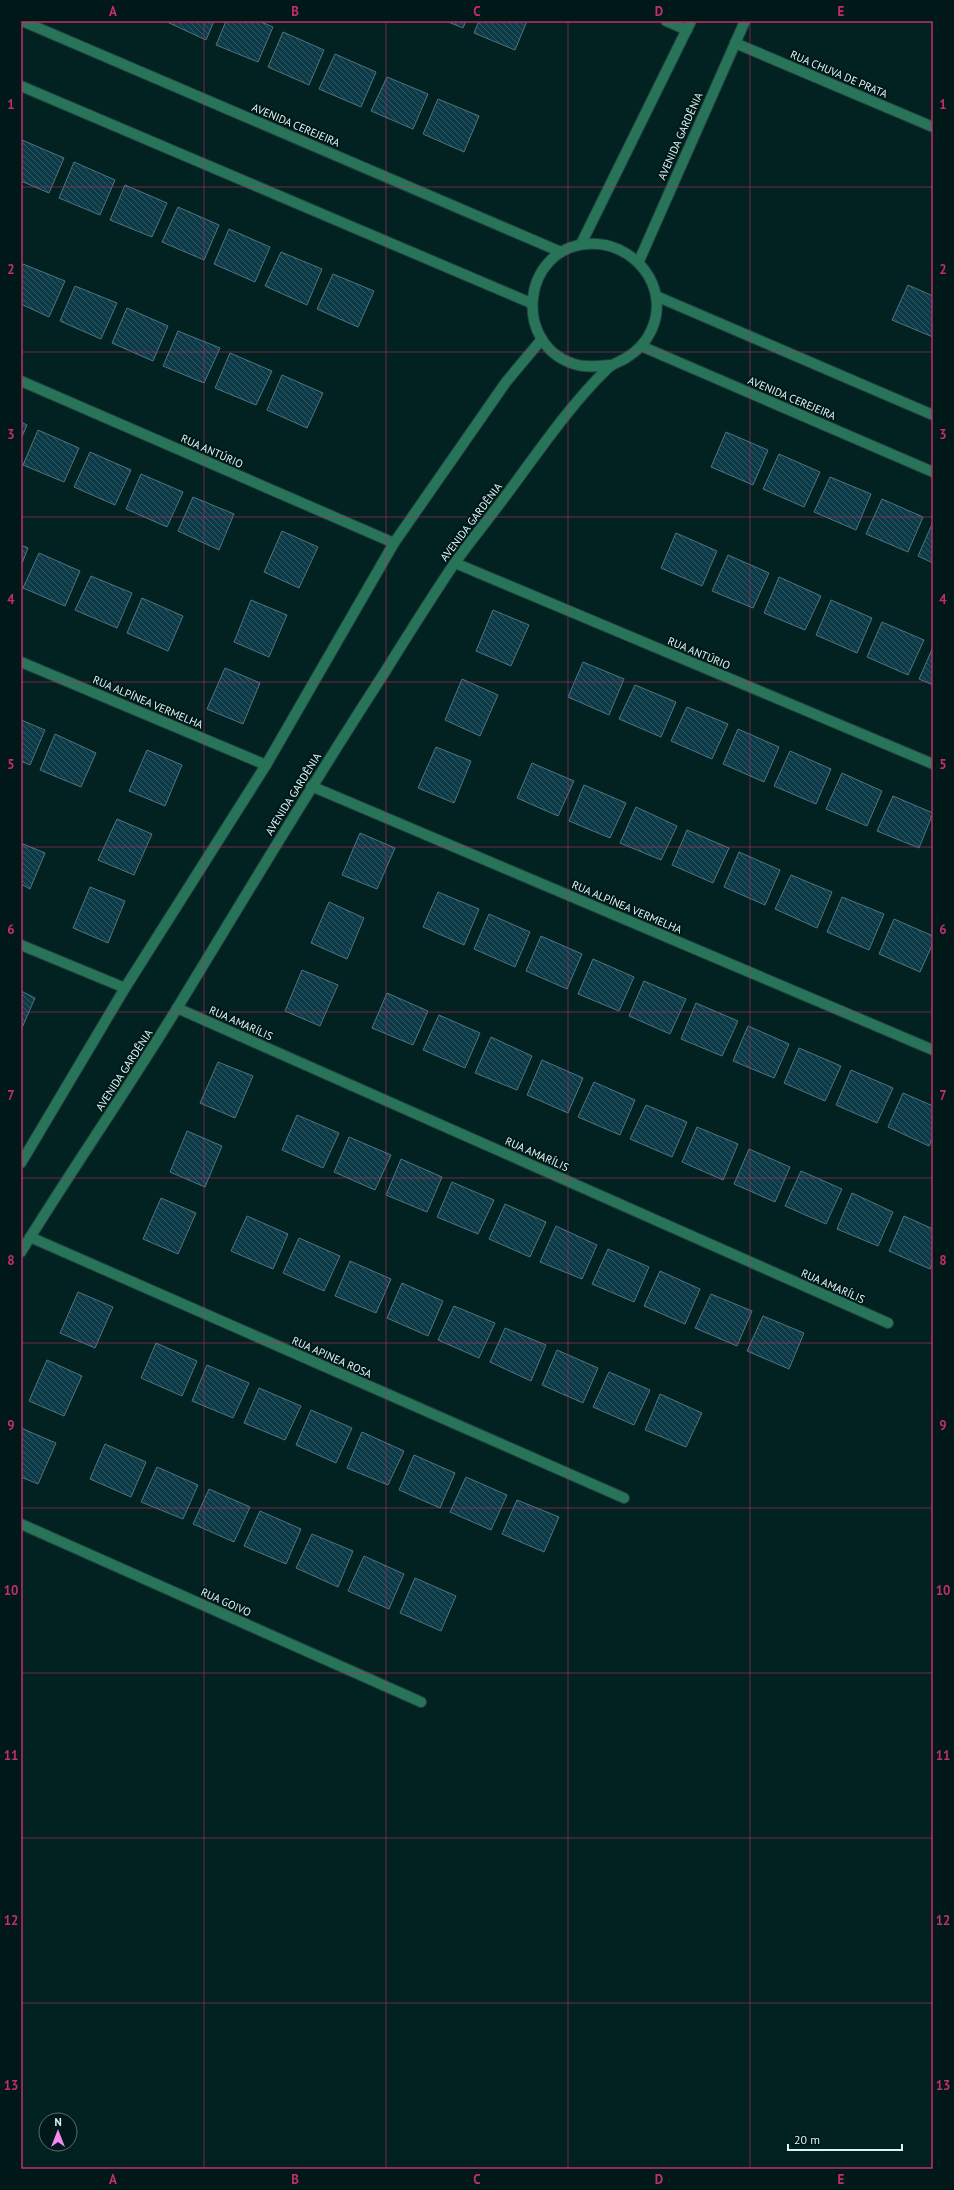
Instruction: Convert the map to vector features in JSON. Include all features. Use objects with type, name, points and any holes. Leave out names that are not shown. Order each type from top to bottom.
[{"type":"street","name":"AVENIDA CEREJEIRA","points":[[22,21],[561,252]]},
{"type":"street","points":[[581,244],[689,26],[666,21]]},
{"type":"street","name":"AVENIDA GARDÊNIA","points":[[639,261],[745,21]]},
{"type":"street","name":"RUA CHUVA DE PRATA","points":[[735,43],[933,127]]},
{"type":"street","points":[[21,86],[531,303]]},
{"type":"street","points":[[602,243],[622,249],[639,261],[651,279],[656,296],[656,314],[651,331],[641,346],[627,358],[610,365],[591,367],[572,363],[555,354],[542,339],[534,322],[531,303],[535,284],[546,266],[561,252],[581,244],[602,243]]},
{"type":"street","points":[[656,296],[933,415]]},
{"type":"street","points":[[21,1163],[125,988],[266,765],[394,543],[506,382],[542,339]]},
{"type":"street","name":"AVENIDA CEREJEIRA","points":[[641,346],[933,472]]},
{"type":"street","name":"AVENIDA GARDÊNIA","points":[[21,1252],[177,1008],[311,786],[455,563],[574,406],[610,365]]},
{"type":"street","name":"RUA ANTÚRIO","points":[[21,381],[394,543]]},
{"type":"street","name":"RUA ANTÚRIO","points":[[455,563],[933,764]]},
{"type":"street","name":"RUA ALPÍNEA VERMELHA","points":[[21,662],[266,765]]},
{"type":"street","name":"RUA ALPÍNEA VERMELHA","points":[[311,786],[933,1050]]},
{"type":"street","points":[[21,945],[125,988]]},
{"type":"street","name":"RUA AMARÍLIS","points":[[177,1008],[888,1323]]},
{"type":"street","name":"RUA APINEA ROSA","points":[[30,1237],[624,1498]]},
{"type":"street","name":"RUA GOIVO","points":[[21,1524],[421,1702]]},
{"type":"building","points":[[165,21],[214,21],[206,40]]},
{"type":"building","points":[[226,21],[259,21],[273,27],[258,62],[216,45]]},
{"type":"building","points":[[446,21],[466,21],[463,28]]},
{"type":"building","points":[[479,21],[527,21],[515,50],[474,33]]},
{"type":"building","points":[[283,32],[324,50],[309,85],[268,67]]},
{"type":"building","points":[[335,54],[376,72],[361,107],[319,89]]},
{"type":"building","points":[[387,77],[428,94],[413,129],[371,111]]},
{"type":"building","points":[[438,99],[479,116],[464,152],[423,134]]},
{"type":"building","points":[[22,140],[64,158],[49,193],[21,181]]},
{"type":"building","points":[[74,162],[115,180],[100,215],[59,198]]},
{"type":"building","points":[[125,185],[167,203],[152,237],[110,220]]},
{"type":"building","points":[[178,207],[219,225],[204,260],[162,242]]},
{"type":"building","points":[[229,229],[270,247],[255,282],[214,264]]},
{"type":"building","points":[[281,252],[322,269],[307,305],[265,286]]},
{"type":"building","points":[[23,264],[65,281],[49,317],[21,304],[21,269]]},
{"type":"building","points":[[333,274],[374,291],[358,327],[317,309]]},
{"type":"building","points":[[908,285],[933,296],[933,337],[892,320]]},
{"type":"building","points":[[75,286],[117,303],[101,339],[60,321]]},
{"type":"building","points":[[127,308],[168,326],[153,361],[112,343]]},
{"type":"building","points":[[178,331],[220,348],[204,383],[163,366]]},
{"type":"building","points":[[230,353],[272,371],[256,405],[215,388]]},
{"type":"building","points":[[282,375],[323,393],[307,428],[267,410]]},
{"type":"building","points":[[21,422],[27,425],[21,439]]},
{"type":"building","points":[[38,430],[79,448],[64,482],[23,465]]},
{"type":"building","points":[[726,432],[768,450],[753,485],[711,467]]},
{"type":"building","points":[[90,452],[131,470],[115,505],[74,487]]},
{"type":"building","points":[[779,454],[820,472],[804,507],[763,489]]},
{"type":"building","points":[[141,474],[183,492],[167,527],[126,509]]},
{"type":"building","points":[[830,477],[871,494],[856,530],[814,512]]},
{"type":"building","points":[[193,497],[234,514],[219,550],[178,531]]},
{"type":"building","points":[[882,499],[923,517],[908,552],[866,534]]},
{"type":"building","points":[[933,522],[933,563],[918,556]]},
{"type":"building","points":[[282,531],[318,547],[299,588],[264,572]]},
{"type":"building","points":[[676,533],[717,551],[702,586],[661,568]]},
{"type":"building","points":[[21,545],[28,548],[21,566]]},
{"type":"building","points":[[39,553],[80,571],[65,606],[23,588]]},
{"type":"building","points":[[728,555],[769,573],[753,608],[712,591]]},
{"type":"building","points":[[91,576],[132,593],[117,628],[75,610]]},
{"type":"building","points":[[779,577],[821,596],[805,630],[764,613]]},
{"type":"building","points":[[142,598],[183,616],[168,651],[127,633]]},
{"type":"building","points":[[251,600],[287,615],[269,657],[234,642]]},
{"type":"building","points":[[831,600],[872,618],[857,653],[816,635]]},
{"type":"building","points":[[493,610],[529,625],[511,666],[476,651]]},
{"type":"building","points":[[882,622],[924,640],[908,675],[867,657]]},
{"type":"building","points":[[933,647],[933,685],[919,679]]},
{"type":"building","points":[[583,662],[624,679],[609,715],[568,697]]},
{"type":"building","points":[[225,668],[260,683],[243,724],[207,709]]},
{"type":"building","points":[[462,679],[498,695],[480,736],[445,720]]},
{"type":"building","points":[[635,685],[676,702],[661,737],[619,719]]},
{"type":"building","points":[[687,707],[728,724],[712,759],[671,741]]},
{"type":"building","points":[[21,720],[45,730],[30,765],[21,761]]},
{"type":"building","points":[[738,729],[779,747],[764,782],[723,764]]},
{"type":"building","points":[[55,734],[96,753],[81,787],[40,770]]},
{"type":"building","points":[[436,747],[471,761],[454,803],[418,788]]},
{"type":"building","points":[[147,750],[182,765],[165,806],[129,791]]},
{"type":"building","points":[[790,751],[831,769],[816,804],[774,786]]},
{"type":"building","points":[[532,763],[574,781],[558,816],[517,798]]},
{"type":"building","points":[[842,773],[882,791],[867,826],[826,809]]},
{"type":"building","points":[[584,785],[626,803],[610,838],[569,821]]},
{"type":"building","points":[[893,796],[933,813],[919,848],[877,831]]},
{"type":"building","points":[[636,807],[677,826],[661,860],[620,843]]},
{"type":"building","points":[[117,819],[152,834],[134,875],[98,860]]},
{"type":"building","points":[[687,830],[729,848],[713,883],[672,865]]},
{"type":"building","points":[[360,833],[395,848],[377,889],[342,875]]},
{"type":"building","points":[[21,843],[45,853],[30,889],[21,884]]},
{"type":"building","points":[[739,852],[780,870],[765,905],[724,887]]},
{"type":"building","points":[[791,875],[832,892],[817,928],[775,909]]},
{"type":"building","points":[[90,887],[125,901],[108,943],[73,928]]},
{"type":"building","points":[[438,892],[479,909],[464,945],[423,927]]},
{"type":"building","points":[[842,897],[884,914],[869,950],[827,932]]},
{"type":"building","points":[[329,902],[364,918],[347,959],[311,943]]},
{"type":"building","points":[[489,914],[530,932],[515,967],[474,949]]},
{"type":"building","points":[[894,919],[933,936],[933,943],[920,972],[879,954]]},
{"type":"building","points":[[541,936],[582,954],[567,989],[526,971]]},
{"type":"building","points":[[593,959],[634,977],[619,1011],[578,994]]},
{"type":"building","points":[[302,970],[338,985],[320,1026],[285,1011]]},
{"type":"building","points":[[644,981],[686,999],[670,1034],[629,1016]]},
{"type":"building","points":[[21,991],[35,998],[21,1030]]},
{"type":"building","points":[[387,993],[428,1011],[413,1045],[372,1028]]},
{"type":"building","points":[[696,1003],[738,1021],[722,1056],[681,1039]]},
{"type":"building","points":[[439,1015],[480,1033],[465,1068],[423,1050]]},
{"type":"building","points":[[748,1026],[789,1044],[774,1078],[733,1061]]},
{"type":"building","points":[[491,1037],[532,1056],[517,1090],[475,1073]]},
{"type":"building","points":[[799,1048],[841,1066],[825,1101],[784,1083]]},
{"type":"building","points":[[542,1060],[583,1078],[568,1113],[527,1095]]},
{"type":"building","points":[[218,1062],[253,1076],[235,1118],[200,1103]]},
{"type":"building","points":[[851,1070],[893,1088],[877,1123],[836,1105]]},
{"type":"building","points":[[594,1082],[635,1100],[620,1135],[578,1117]]},
{"type":"building","points":[[903,1093],[933,1106],[933,1137],[929,1146],[888,1127]]},
{"type":"building","points":[[646,1105],[687,1122],[672,1157],[630,1139]]},
{"type":"building","points":[[297,1115],[339,1133],[323,1168],[282,1150]]},
{"type":"building","points":[[697,1127],[738,1144],[723,1180],[682,1162]]},
{"type":"building","points":[[187,1131],[222,1146],[205,1187],[170,1172]]},
{"type":"building","points":[[349,1137],[391,1155],[375,1190],[334,1172]]},
{"type":"building","points":[[749,1149],[790,1167],[775,1202],[734,1184]]},
{"type":"building","points":[[401,1159],[442,1177],[427,1212],[386,1195]]},
{"type":"building","points":[[801,1171],[842,1189],[826,1224],[785,1206]]},
{"type":"building","points":[[452,1182],[494,1200],[478,1234],[437,1217]]},
{"type":"building","points":[[852,1193],[893,1212],[878,1246],[837,1229]]},
{"type":"building","points":[[161,1198],[196,1213],[178,1254],[143,1239]]},
{"type":"building","points":[[505,1204],[546,1222],[530,1257],[489,1239]]},
{"type":"building","points":[[247,1216],[288,1234],[273,1269],[231,1251]]},
{"type":"building","points":[[904,1216],[933,1229],[933,1261],[930,1269],[889,1251]]},
{"type":"building","points":[[556,1226],[597,1245],[582,1279],[540,1262]]},
{"type":"building","points":[[299,1238],[340,1256],[324,1291],[283,1273]]},
{"type":"building","points":[[608,1249],[649,1267],[634,1302],[592,1284]]},
{"type":"building","points":[[350,1261],[391,1279],[376,1313],[335,1296]]},
{"type":"building","points":[[660,1271],[700,1289],[685,1324],[644,1306]]},
{"type":"building","points":[[402,1283],[443,1301],[428,1336],[387,1318]]},
{"type":"building","points":[[78,1292],[113,1307],[95,1348],[60,1333]]},
{"type":"building","points":[[711,1294],[752,1311],[737,1346],[695,1328]]},
{"type":"building","points":[[454,1306],[495,1323],[479,1358],[438,1340]]},
{"type":"building","points":[[763,1316],[804,1333],[789,1369],[747,1351]]},
{"type":"building","points":[[505,1328],[546,1345],[531,1381],[490,1362]]},
{"type":"building","points":[[156,1343],[197,1361],[182,1396],[141,1378]]},
{"type":"building","points":[[557,1350],[598,1368],[583,1403],[542,1385]]},
{"type":"building","points":[[47,1360],[82,1376],[64,1416],[29,1401]]},
{"type":"building","points":[[207,1365],[249,1383],[233,1418],[192,1401]]},
{"type":"building","points":[[609,1372],[650,1390],[634,1425],[593,1407]]},
{"type":"building","points":[[259,1388],[301,1406],[285,1440],[244,1423]]},
{"type":"building","points":[[660,1394],[702,1413],[686,1447],[645,1430]]},
{"type":"building","points":[[311,1410],[352,1428],[336,1463],[296,1445]]},
{"type":"building","points":[[21,1428],[56,1443],[38,1484],[21,1477]]},
{"type":"building","points":[[362,1432],[404,1451],[388,1485],[347,1468]]},
{"type":"building","points":[[105,1444],[146,1462],[131,1497],[90,1479]]},
{"type":"building","points":[[414,1455],[455,1473],[440,1508],[399,1490]]},
{"type":"building","points":[[157,1467],[198,1485],[183,1519],[141,1502]]},
{"type":"building","points":[[466,1477],[507,1495],[491,1530],[450,1512]]},
{"type":"building","points":[[209,1489],[250,1507],[234,1542],[193,1524]]},
{"type":"building","points":[[517,1500],[559,1517],[544,1552],[502,1534]]},
{"type":"building","points":[[260,1511],[301,1529],[286,1564],[244,1546]]},
{"type":"building","points":[[312,1534],[353,1551],[338,1587],[296,1568]]},
{"type":"building","points":[[364,1556],[404,1574],[389,1609],[348,1591]]},
{"type":"building","points":[[415,1578],[456,1596],[441,1631],[400,1613]]}]
